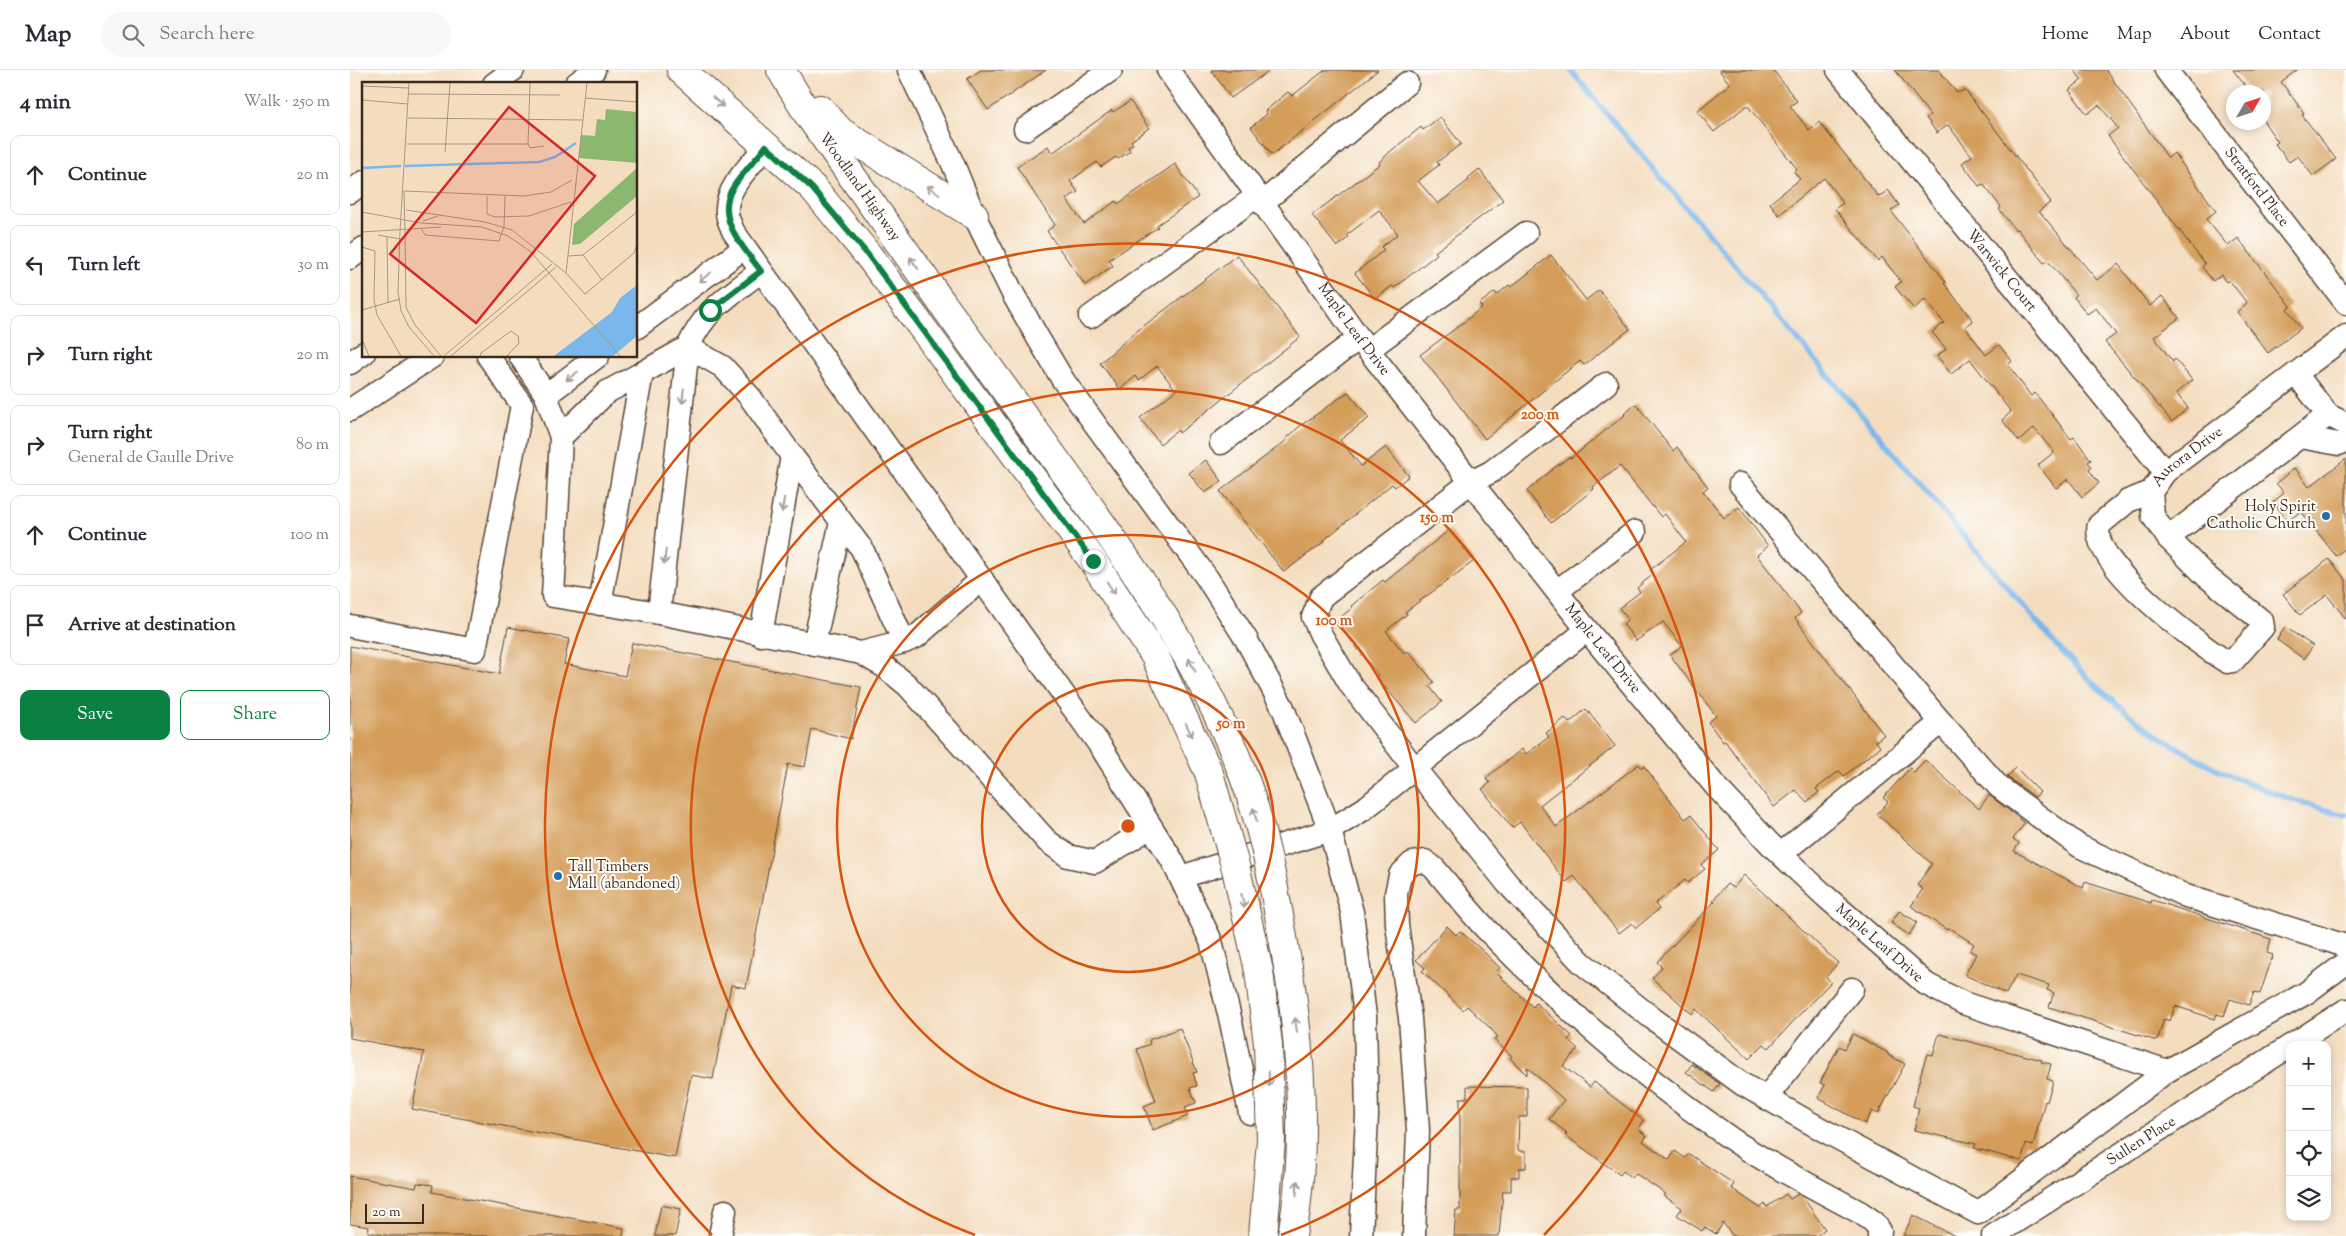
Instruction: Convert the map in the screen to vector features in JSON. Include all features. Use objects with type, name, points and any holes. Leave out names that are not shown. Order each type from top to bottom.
[{"type":"main road","points":[[764,70],[807,113]]},
{"type":"main road","points":[[783,70],[842,132],[974,215]]},
{"type":"main road","name":"Woodland Highway","points":[[783,70],[807,113],[1117,544],[1180,642],[1218,715],[1244,778],[1263,842],[1281,923],[1298,1030],[1301,1127],[1292,1236]]},
{"type":"main road","points":[[692,74],[812,188],[868,255],[1093,561],[1155,656],[1209,773],[1236,869],[1259,971],[1268,1044],[1271,1140],[1263,1236]]},
{"type":"street","points":[[497,82],[513,70]]},
{"type":"street","points":[[579,82],[594,70]]},
{"type":"street","points":[[909,70],[954,164],[974,215],[1013,294],[1063,380],[1207,578],[1246,639],[1283,708],[1330,830],[1352,912],[1365,1016],[1367,1116],[1361,1236]]},
{"type":"street","points":[[1025,129],[1111,70]]},
{"type":"street","name":"Maple Leaf Drive","points":[[1168,70],[1259,200],[1364,344],[1557,592],[1717,788],[1781,854],[1878,943],[1926,984],[1963,1003],[2167,1071]]},
{"type":"street","name":"Warwick Court","points":[[1838,70],[2165,472]]},
{"type":"street","name":"Stratford Place","points":[[2166,70],[2346,303]]},
{"type":"street","points":[[1090,317],[1259,200],[1407,83]]},
{"type":"street","points":[[766,146],[732,189],[727,202],[727,214],[733,231],[1101,747],[1181,877],[1211,941],[1250,1112]]},
{"type":"street","points":[[350,192],[362,183]]},
{"type":"street","points":[[1220,443],[1526,233]]},
{"type":"street","points":[[638,327],[744,248]]},
{"type":"street","points":[[350,258],[362,249]]},
{"type":"street","points":[[659,613],[688,347],[697,328],[710,310],[761,271]]},
{"type":"street","name":"Aurora Drive","points":[[2151,492],[2153,516],[2168,538],[2206,576],[2262,621],[2263,627],[2232,661],[2227,662],[2176,626],[2144,598],[2125,577],[2101,544],[2097,531],[2099,525],[2128,501],[2151,492],[2165,472],[2346,336]]},
{"type":"street","points":[[561,437],[607,392],[688,347]]},
{"type":"street","points":[[688,347],[723,367],[750,397],[862,549],[904,642]]},
{"type":"street","points":[[350,363],[362,354]]},
{"type":"street","points":[[350,410],[430,358]]},
{"type":"street","points":[[350,626],[475,650],[522,405],[489,358]]},
{"type":"street","points":[[521,358],[546,395],[561,437],[553,596],[659,613],[761,635],[861,653],[885,667],[907,685],[1047,841],[1068,856],[1094,862],[1151,827]]},
{"type":"street","points":[[546,395],[595,358]]},
{"type":"street","points":[[600,604],[642,373]]},
{"type":"street","points":[[2296,374],[2338,428]]},
{"type":"street","points":[[1606,384],[1491,472],[1471,482],[1321,597],[1314,617],[1321,635],[1350,684],[1415,769],[1506,883],[1582,963],[1735,1079],[1766,1098],[1978,1213],[2167,1071],[2306,993],[2346,963]]},
{"type":"street","points":[[2168,538],[2300,436],[2338,428]]},
{"type":"street","points":[[2300,436],[2338,428]]},
{"type":"street","points":[[761,635],[792,456]]},
{"type":"street","points":[[1740,484],[1941,722],[1999,787],[2079,846],[2186,896],[2346,946]]},
{"type":"street","points":[[814,644],[841,522]]},
{"type":"street","points":[[1557,592],[1635,532]]},
{"type":"street","points":[[861,653],[916,637],[982,579]]},
{"type":"street","points":[[1181,877],[1330,830],[1364,809],[1588,630]]},
{"type":"street","points":[[1781,854],[1941,722]]},
{"type":"street","points":[[1414,1236],[1418,1130],[1410,1018],[1397,925],[1396,894],[1400,875],[1412,863],[1425,861],[1434,868],[1488,930],[1556,996],[1672,1095],[1731,1138],[1861,1213],[1874,1222],[1880,1231],[1879,1236]]},
{"type":"street","points":[[1766,1098],[1852,989]]},
{"type":"street","name":"Sullen Place","points":[[2297,1041],[2346,1010]]},
{"type":"street","name":"Sullen Place","points":[[1993,1236],[2286,1048]]},
{"type":"street","points":[[720,1236],[725,1211]]},
{"type":"building","points":[[981,70],[1046,70],[988,110],[967,79]]},
{"type":"building","points":[[1211,70],[1270,70],[1231,98]]},
{"type":"building","points":[[1325,70],[1378,70],[1272,155],[1251,127],[1267,114],[1265,111],[1288,92],[1292,96]]},
{"type":"building","points":[[1719,70],[1773,70],[1797,101],[1790,106],[1809,130],[1819,122],[1879,197],[1888,190],[1899,205],[1891,211],[1946,282],[1944,283],[1973,321],[1965,327],[1986,355],[1999,345],[2012,361],[2008,365],[2031,396],[2035,393],[2071,439],[2074,437],[2091,460],[2088,462],[2092,467],[2089,470],[2099,483],[2082,497],[2068,479],[2056,488],[2038,465],[2054,452],[2034,428],[2019,441],[2002,420],[2011,412],[1970,359],[1951,374],[1937,356],[1946,349],[1932,332],[1944,323],[1925,299],[1914,309],[1895,287],[1901,282],[1882,257],[1878,261],[1835,209],[1843,203],[1824,178],[1779,215],[1770,203],[1800,179],[1794,172],[1797,169],[1747,105],[1714,132],[1697,111],[1730,84]]},
{"type":"building","points":[[1895,70],[1939,70],[1957,93],[1965,90],[2051,202],[2039,211],[2097,280],[2118,264],[2150,306],[2162,296],[2179,318],[2154,337],[2173,362],[2175,359],[2192,380],[2176,393],[2188,408],[2172,422],[2105,342],[2116,334],[2096,308],[2087,314],[2074,297],[2076,295],[2048,261],[2044,263],[2017,229],[2015,230],[1999,209],[2001,207],[1983,184],[1979,186],[1962,163],[1972,156],[1948,125],[1937,133],[1926,118],[1930,115]]},
{"type":"building","points":[[2074,70],[2106,70],[2168,158],[2174,153],[2216,211],[2206,219],[2228,246],[2238,238],[2291,306],[2287,309],[2301,328],[2268,353],[2237,312],[2247,303],[2229,280],[2226,282],[2221,275],[2213,281],[2202,267],[2205,264],[2108,136],[2118,128],[2099,105],[2087,114],[2069,90],[2082,80]]},
{"type":"building","points":[[2233,70],[2297,70],[2281,82],[2304,113],[2302,115],[2336,159],[2313,176],[2298,156],[2289,162],[2275,144],[2278,142],[2270,130],[2271,85],[2245,85]]},
{"type":"building","points":[[1130,101],[1149,128],[1131,141],[1133,144],[1128,147],[1130,151],[1118,159],[1116,157],[1101,167],[1097,162],[1070,181],[1078,192],[1066,199],[1084,224],[1116,201],[1118,204],[1175,164],[1198,197],[1109,260],[1113,266],[1085,285],[1047,231],[1055,225],[1017,167],[1048,146],[1052,153],[1112,110],[1113,112]]},
{"type":"building","points":[[1440,117],[1461,144],[1437,162],[1439,165],[1418,181],[1438,204],[1469,180],[1468,178],[1479,169],[1503,200],[1435,252],[1437,254],[1394,288],[1392,286],[1375,299],[1355,273],[1384,250],[1381,247],[1398,234],[1379,210],[1347,235],[1349,237],[1337,247],[1312,215],[1380,164],[1379,162],[1392,150],[1421,127],[1423,130]]},
{"type":"building","points":[[1237,255],[1300,337],[1179,433],[1178,430],[1160,444],[1140,418],[1176,390],[1157,366],[1139,380],[1136,376],[1120,389],[1100,363],[1133,334]]},
{"type":"building","points":[[1551,255],[1586,300],[1599,290],[1630,329],[1584,365],[1580,361],[1485,439],[1420,355],[1482,307],[1479,304],[1495,292],[1497,295],[1509,285],[1511,287]]},
{"type":"building","points":[[1348,392],[1369,418],[1340,440],[1361,466],[1386,447],[1409,476],[1395,487],[1392,484],[1325,541],[1284,572],[1220,491],[1287,440],[1300,426]]},
{"type":"building","points":[[1636,404],[1673,451],[1677,447],[1708,487],[1703,491],[1724,518],[1739,507],[1768,546],[1757,555],[1801,613],[1795,618],[1884,735],[1876,741],[1880,747],[1844,776],[1839,771],[1816,789],[1819,792],[1807,802],[1796,790],[1774,807],[1725,741],[1723,742],[1708,722],[1716,716],[1670,655],[1682,646],[1663,622],[1636,641],[1623,624],[1628,619],[1619,608],[1640,592],[1637,588],[1653,574],[1650,570],[1686,542],[1665,514],[1661,517],[1620,466],[1551,523],[1527,491],[1554,468],[1569,457],[1571,458],[1625,415]]},
{"type":"building","name":"Holy Spirit Catholic Church","points":[[2346,459],[2346,548],[2336,556],[2301,511],[2288,521],[2273,502],[2284,493],[2276,483],[2295,468],[2309,487]]},
{"type":"building","points":[[1206,460],[1222,481],[1205,493],[1189,473]]},
{"type":"building","points":[[1449,530],[1474,561],[1405,612],[1407,614],[1386,631],[1405,654],[1408,651],[1434,682],[1429,686],[1442,702],[1416,723],[1376,677],[1378,675],[1336,621],[1383,580],[1385,582]]},
{"type":"building","points":[[2329,559],[2346,580],[2346,619],[2327,595],[2300,615],[2283,594]]},
{"type":"building","name":"Tall Timbers Mall (abandoned)","points":[[508,627],[569,639],[564,664],[625,676],[632,643],[861,687],[851,739],[812,729],[805,767],[788,764],[746,988],[731,985],[713,1079],[691,1075],[675,1158],[412,1109],[424,1052],[350,1038],[350,646],[499,674]]},
{"type":"building","points":[[2285,627],[2313,646],[2304,659],[2277,640]]},
{"type":"building","points":[[1586,709],[1615,746],[1540,805],[1556,827],[1639,764],[1642,768],[1644,766],[1685,819],[1691,815],[1719,850],[1701,865],[1705,869],[1688,883],[1685,880],[1655,904],[1659,909],[1636,928],[1632,923],[1619,933],[1574,876],[1566,882],[1520,822],[1512,828],[1482,789],[1490,783],[1486,778],[1522,749],[1526,754],[1549,737],[1546,733],[1565,718],[1569,723]]},
{"type":"building","points":[[1925,760],[1979,809],[1989,795],[2025,823],[2013,839],[2019,843],[2014,851],[2083,888],[2085,882],[2151,903],[2152,900],[2271,939],[2267,953],[2273,955],[2260,994],[2254,992],[2249,1005],[2230,999],[2224,1016],[2217,1014],[2215,1019],[2175,1006],[2170,1021],[2164,1019],[2157,1041],[2049,1007],[2054,993],[2047,990],[2049,985],[2016,975],[2006,994],[1965,975],[1976,954],[1970,951],[1974,944],[1949,928],[1947,930],[1911,906],[1923,889],[1917,885],[1932,864],[1877,814],[1888,802],[1883,798],[1910,768],[1914,772]]},
{"type":"building","points":[[2016,768],[2040,792],[2035,797],[2007,777]]},
{"type":"building","points":[[1744,875],[1838,963],[1826,977],[1831,982],[1769,1048],[1764,1044],[1749,1059],[1696,1009],[1692,1014],[1652,978],[1662,967],[1657,962],[1715,901],[1713,900],[1727,884],[1733,888]]},
{"type":"building","points":[[1899,911],[1917,922],[1909,935],[1891,923]]},
{"type":"building","points":[[1447,926],[1456,935],[1460,931],[1484,952],[1500,968],[1496,972],[1505,981],[1533,1007],[1536,1003],[1572,1036],[1568,1040],[1578,1049],[1563,1066],[1590,1087],[1594,1082],[1644,1121],[1638,1129],[1647,1136],[1643,1141],[1669,1160],[1675,1151],[1685,1158],[1689,1154],[1734,1184],[1731,1188],[1760,1208],[1765,1204],[1767,1207],[1786,1194],[1790,1199],[1798,1194],[1802,1196],[1825,1229],[1816,1236],[1733,1236],[1723,1223],[1716,1234],[1705,1227],[1702,1231],[1677,1215],[1682,1208],[1664,1196],[1666,1194],[1636,1174],[1632,1178],[1623,1171],[1620,1175],[1565,1135],[1567,1133],[1549,1119],[1564,1100],[1527,1067],[1527,1075],[1510,1058],[1512,1056],[1494,1040],[1498,1037],[1490,1028],[1467,1006],[1463,1010],[1422,971],[1425,968],[1416,960]]},
{"type":"building","points":[[1180,1028],[1197,1072],[1193,1073],[1197,1086],[1190,1088],[1196,1103],[1185,1107],[1188,1116],[1153,1130],[1144,1106],[1156,1101],[1137,1049],[1150,1044],[1149,1040]]},
{"type":"building","points":[[1853,1034],[1905,1064],[1878,1114],[1872,1111],[1865,1124],[1818,1098],[1825,1085],[1820,1083],[1839,1046],[1845,1049]]},
{"type":"building","points":[[1939,1034],[2042,1060],[2041,1062],[2051,1064],[2047,1079],[2053,1081],[2047,1102],[2045,1101],[2033,1146],[2026,1144],[2021,1161],[1974,1148],[1976,1144],[1914,1130],[1919,1108],[1913,1106],[1921,1073],[1927,1054],[1933,1055]]},
{"type":"building","points":[[1692,1064],[1720,1084],[1714,1092],[1686,1072]]},
{"type":"building","points":[[1467,1086],[1527,1087],[1527,1117],[1519,1117],[1518,1148],[1519,1151],[1526,1151],[1526,1168],[1519,1168],[1519,1177],[1511,1177],[1511,1191],[1503,1191],[1499,1236],[1454,1236],[1456,1210],[1460,1210],[1460,1098],[1467,1098]]},
{"type":"building","points":[[350,1176],[416,1188],[417,1183],[433,1185],[432,1192],[624,1228],[623,1236],[390,1236],[368,1232],[369,1227],[350,1224]]},
{"type":"building","points":[[661,1205],[681,1209],[675,1236],[655,1236]]},
{"type":"building","points":[[1913,1215],[1955,1236],[1903,1236]]},
{"type":"waterway","points":[[1570,70],[2056,645],[2091,681],[2123,710],[2152,731],[2212,767],[2311,806],[2346,815]]},
{"type":"place","name":"Holy Spirit Catholic Church","points":[[2326,516]]},
{"type":"place","name":"Tall Timbers Mall (abandoned)","points":[[558,876]]},
{"type":"route","points":[[710,310],[761,271],[733,231],[727,214],[727,202],[732,189],[766,146],[812,188],[868,255],[1093,561]]}]
